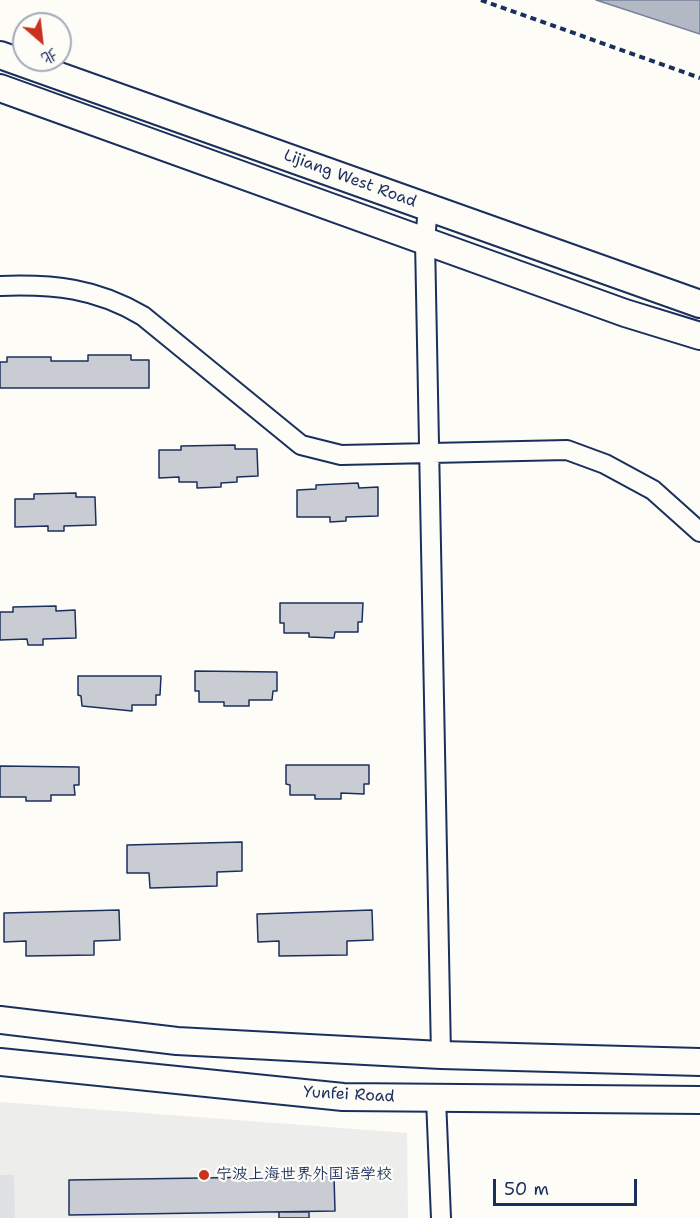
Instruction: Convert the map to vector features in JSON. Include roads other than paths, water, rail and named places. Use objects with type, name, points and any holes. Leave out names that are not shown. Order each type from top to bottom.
[{"type":"main road","name":"Lijiang West Road","points":[[0,55],[700,304]]},
{"type":"main road","name":"Lijiang West Road","points":[[0,88],[625,313],[700,336]]},
{"type":"main road","points":[[0,1020],[177,1041],[441,1055],[700,1062]]},
{"type":"main road","name":"Yunfei Road","points":[[0,1062],[343,1097],[700,1100]]},
{"type":"street","points":[[428,207],[425,241],[441,1055]]},
{"type":"street","points":[[0,286],[64,286],[121,303],[143,316],[301,445],[341,455],[567,450],[605,464],[653,490],[700,532]]},
{"type":"street","points":[[436,1099],[441,1218]]},
{"type":"place","name":"宁波上海世界外国语学校","points":[[204,1175]]}]
